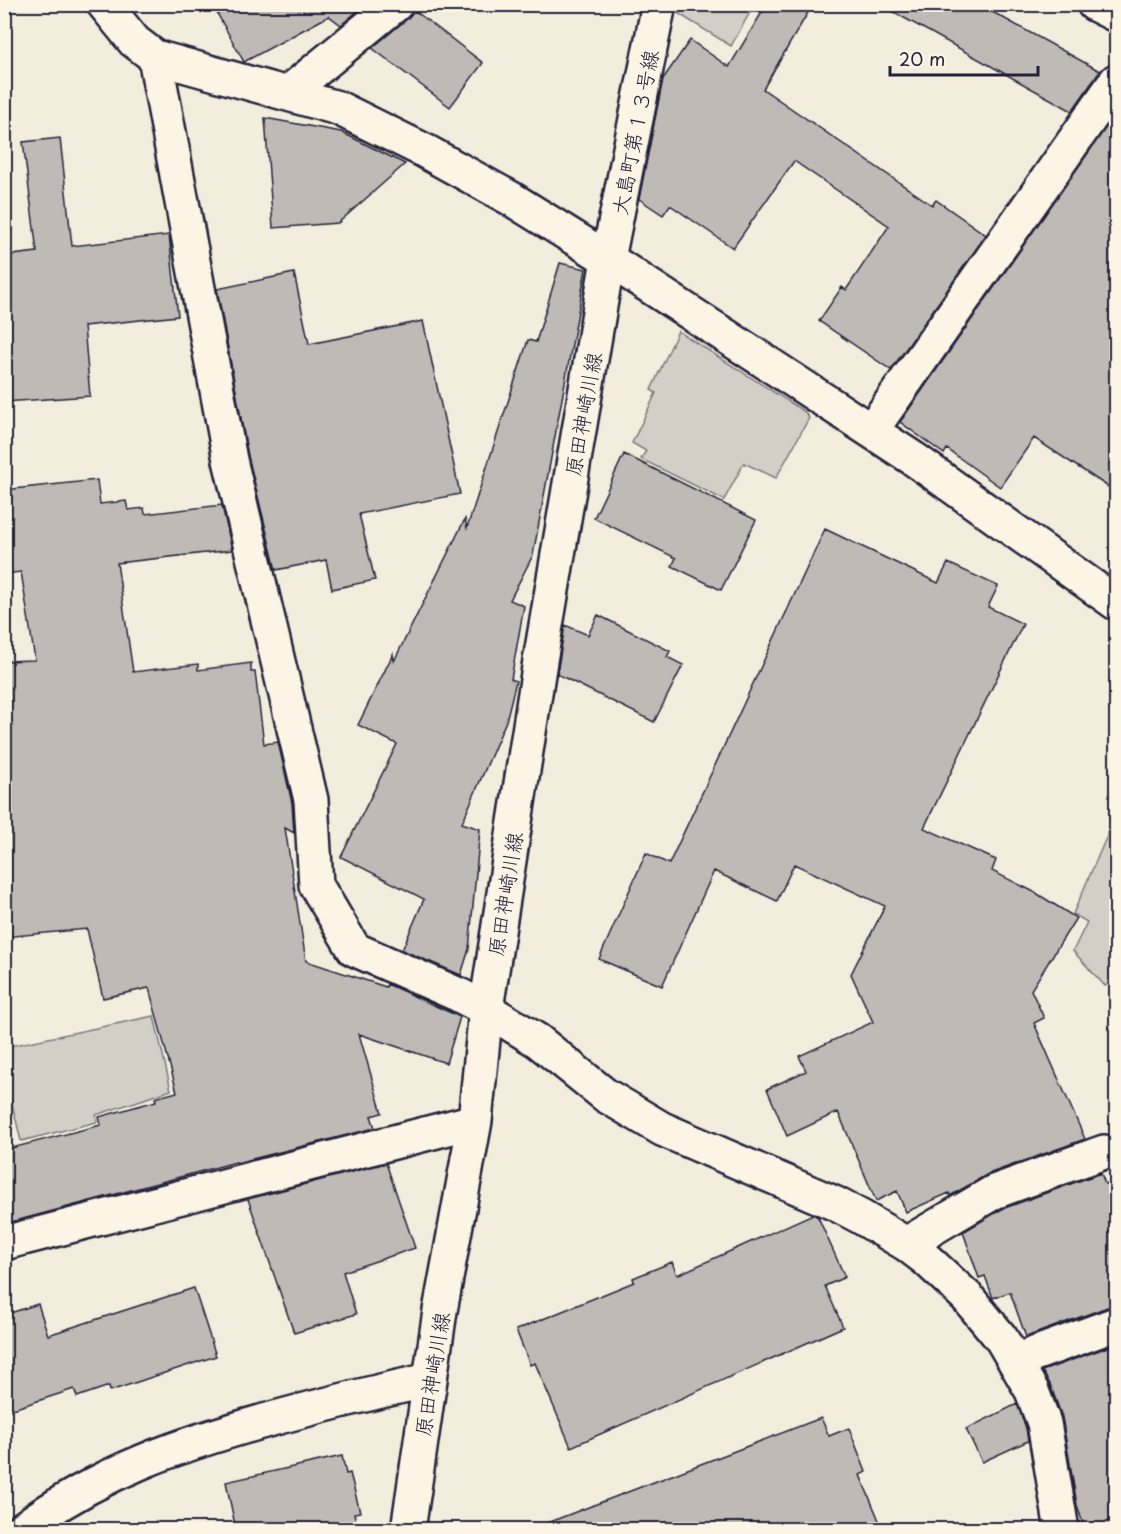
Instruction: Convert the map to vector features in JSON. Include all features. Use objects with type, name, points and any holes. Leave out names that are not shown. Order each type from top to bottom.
[{"type":"street","points":[[104,4],[134,41],[155,57],[338,108],[510,198],[608,259],[924,466],[1116,603]]},
{"type":"street","points":[[288,93],[396,4]]},
{"type":"street","name":"大島町第１３号線","points":[[608,259],[659,4]]},
{"type":"street","points":[[1094,4],[1116,15]]},
{"type":"street","points":[[155,57],[230,460],[311,800],[316,885],[354,949],[486,1009],[538,1041],[605,1095],[662,1129],[836,1204],[906,1244],[927,1260],[967,1297],[1001,1338],[1032,1391],[1044,1423],[1062,1530]]},
{"type":"street","points":[[871,431],[1116,81]]},
{"type":"street","name":"原田神崎川線","points":[[408,1530],[441,1311],[475,1120],[486,1009],[540,661],[608,259]]},
{"type":"street","points":[[4,1243],[475,1120]]},
{"type":"street","points":[[906,1244],[994,1192],[1104,1152]]},
{"type":"street","points":[[1016,1361],[1116,1324]]},
{"type":"street","points":[[21,1530],[82,1490],[144,1459],[176,1447],[362,1395],[430,1380]]},
{"type":"shaded area","points":[[671,4],[754,5],[731,46],[671,9]]},
{"type":"shaded area","points":[[678,331],[805,412],[809,418],[776,478],[744,463],[724,500],[641,459],[646,451],[632,443],[656,393],[651,390]]},
{"type":"shaded area","points":[[1116,815],[1116,979],[1105,986],[1073,951],[1087,922],[1073,914]]},
{"type":"shaded area","points":[[154,1016],[171,1090],[96,1115],[97,1122],[21,1141],[5,1074],[5,1047]]},
{"type":"building","points":[[212,4],[366,4],[341,25],[329,16],[244,62]]},
{"type":"building","points":[[767,4],[813,4],[763,89],[932,205],[936,200],[986,235],[891,370],[819,321],[842,287],[846,290],[889,226],[794,161],[733,248],[670,205],[663,215],[639,199],[663,79],[690,40],[729,67]]},
{"type":"building","points":[[879,4],[978,4],[1100,71],[1072,111]]},
{"type":"building","points":[[414,10],[483,63],[450,107],[372,48],[408,18]]},
{"type":"building","points":[[1116,113],[1116,492],[1034,438],[1000,487],[947,449],[944,454],[900,422]]},
{"type":"building","points":[[265,118],[341,132],[405,164],[338,223],[273,228]]},
{"type":"building","points":[[60,138],[72,246],[169,235],[178,316],[84,326],[90,396],[4,402],[4,256],[37,252],[23,142]]},
{"type":"building","points":[[560,263],[586,269],[533,555],[510,600],[524,606],[511,679],[516,681],[506,721],[462,823],[480,829],[469,949],[461,975],[402,950],[424,899],[341,857],[397,744],[358,725],[393,654],[394,661],[465,519],[467,528],[528,340],[536,342]]},
{"type":"building","points":[[294,273],[309,344],[423,321],[460,494],[359,514],[375,580],[332,589],[326,560],[276,570],[248,456],[217,289]]},
{"type":"building","points":[[624,454],[756,520],[721,590],[672,566],[676,558],[594,518]]},
{"type":"building","points":[[97,480],[100,504],[126,501],[128,510],[144,508],[145,514],[222,505],[232,550],[117,563],[133,672],[198,664],[198,670],[251,663],[251,672],[255,672],[264,744],[278,742],[292,803],[294,833],[285,828],[306,961],[386,987],[387,984],[460,1017],[446,1063],[359,1034],[382,1113],[371,1116],[375,1128],[236,1162],[4,1224],[4,1150],[101,1125],[99,1117],[156,1101],[155,1098],[177,1092],[149,988],[103,998],[87,929],[4,937],[4,661],[35,660],[21,572],[4,574],[4,490]]},
{"type":"building","points":[[825,529],[938,583],[948,563],[998,586],[988,607],[1023,624],[924,828],[996,860],[992,871],[1036,893],[1076,918],[1031,990],[1044,1018],[1034,1023],[1085,1139],[988,1174],[950,1196],[949,1193],[906,1212],[897,1191],[876,1201],[838,1112],[787,1136],[767,1089],[806,1071],[799,1056],[873,1022],[851,974],[885,906],[794,864],[777,901],[714,871],[662,986],[599,959],[646,853],[669,864]]},
{"type":"building","points":[[598,615],[670,651],[667,657],[683,665],[654,722],[557,674],[565,625],[588,635]]},
{"type":"building","points":[[386,1163],[415,1248],[343,1272],[356,1314],[294,1333],[248,1199]]},
{"type":"building","points":[[1101,1173],[1105,1184],[1116,1180],[1116,1306],[1110,1306],[1026,1337],[1010,1292],[993,1298],[985,1276],[979,1278],[963,1232],[1002,1209]]},
{"type":"building","points":[[813,1214],[818,1217],[845,1277],[825,1286],[843,1327],[571,1447],[535,1363],[530,1365],[516,1330],[634,1282],[633,1278],[672,1262],[677,1275]]},
{"type":"building","points":[[194,1288],[216,1356],[110,1391],[109,1386],[77,1397],[74,1389],[4,1412],[4,1315],[38,1304],[48,1335]]},
{"type":"building","points":[[1116,1344],[1116,1530],[1085,1530],[1077,1505],[1062,1417],[1050,1384],[1042,1371]]},
{"type":"building","points":[[1017,1404],[1028,1441],[982,1462],[966,1429]]},
{"type":"building","points":[[821,1418],[829,1436],[849,1428],[866,1472],[860,1475],[883,1530],[540,1530],[539,1526]]},
{"type":"building","points":[[342,1456],[346,1474],[350,1473],[360,1512],[354,1513],[358,1530],[236,1530],[226,1482]]}]
